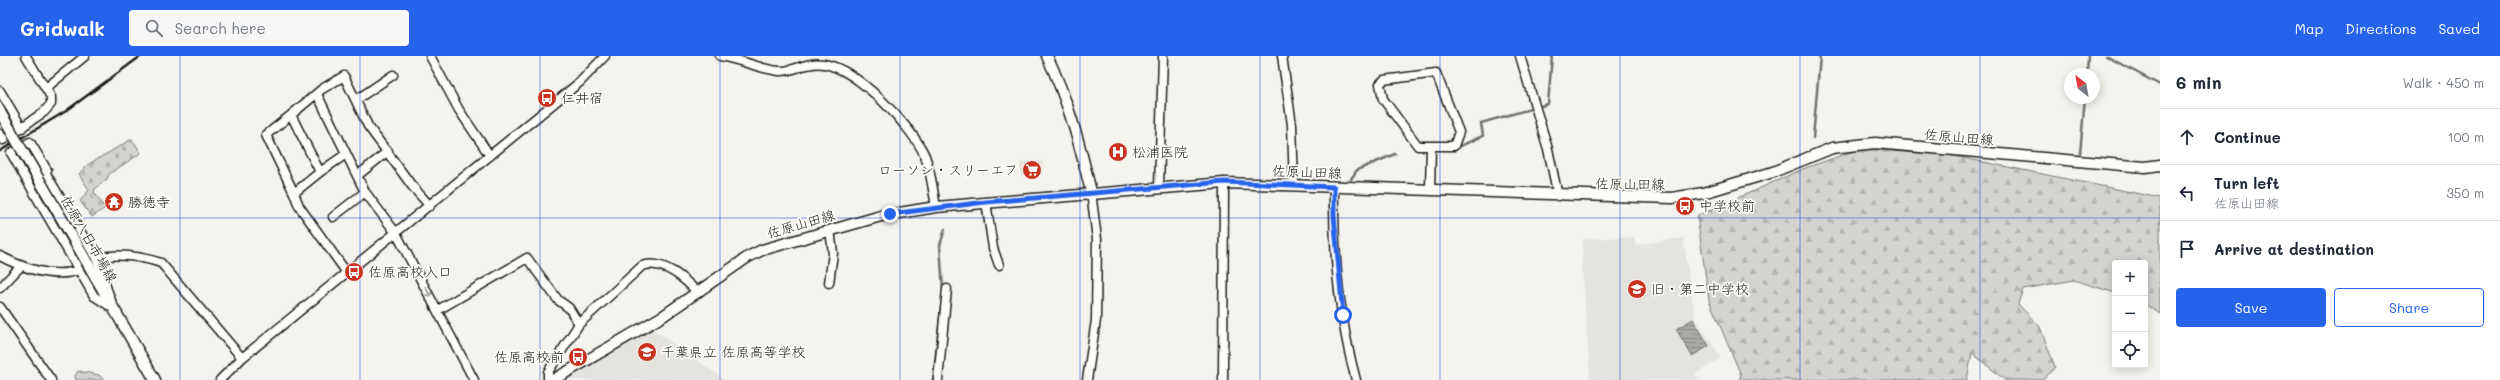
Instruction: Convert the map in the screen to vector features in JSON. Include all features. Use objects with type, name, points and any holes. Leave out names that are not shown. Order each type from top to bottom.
[{"type":"main road","points":[[1047,56],[1060,84],[1078,134],[1091,192]]},
{"type":"main road","name":"佐原八日市場線","points":[[0,112],[155,380]]},
{"type":"main road","name":"佐原山田線","points":[[553,380],[664,316],[748,257],[762,250],[881,216],[936,207],[1091,192],[1224,182],[1294,186],[1430,189],[1558,196],[1672,198],[1703,192],[1773,172],[1832,148],[1867,143],[2145,167],[2160,165]]},
{"type":"street","points":[[0,134],[3,140],[44,112],[52,104],[51,97],[26,56]]},
{"type":"street","points":[[46,88],[86,56]]},
{"type":"street","points":[[430,56],[459,110],[490,156]]},
{"type":"street","points":[[220,380],[242,358],[580,82],[605,56]]},
{"type":"street","points":[[720,56],[780,71],[808,63],[825,64],[858,79],[885,104],[922,151],[931,179],[936,207]]},
{"type":"street","points":[[1159,187],[1163,56]]},
{"type":"street","points":[[1282,56],[1292,125],[1294,186]]},
{"type":"street","points":[[1520,56],[1548,149],[1558,196]]},
{"type":"street","points":[[1436,73],[1459,132],[1454,146],[1431,146],[1418,146],[1404,130],[1383,99],[1379,90],[1380,84],[1384,80],[1436,73]]},
{"type":"street","points":[[356,100],[393,75]]},
{"type":"street","points":[[347,273],[307,218],[266,135],[317,94],[344,76],[368,126],[430,206]]},
{"type":"street","points":[[0,91],[22,128]]},
{"type":"street","points":[[317,94],[365,192],[396,233],[438,310],[448,334],[474,380]]},
{"type":"street","points":[[291,115],[320,172]]},
{"type":"street","points":[[30,142],[47,170],[45,172],[96,258],[114,309],[94,296],[11,153],[30,142]]},
{"type":"street","points":[[1430,189],[1431,146]]},
{"type":"street","points":[[357,176],[388,152]]},
{"type":"street","points":[[294,193],[320,172],[346,154]]},
{"type":"street","points":[[1223,380],[1224,182]]},
{"type":"street","points":[[1334,187],[1334,215],[1343,315],[1356,380]]},
{"type":"street","points":[[333,217],[365,192]]},
{"type":"street","points":[[1087,380],[1097,313],[1097,239],[1091,192]]},
{"type":"street","points":[[986,202],[993,248],[999,265]]},
{"type":"street","points":[[829,283],[833,253],[830,230]]},
{"type":"street","points":[[96,258],[113,255],[146,258],[161,263],[242,358]]},
{"type":"street","points":[[0,256],[20,267],[52,273],[79,270]]},
{"type":"street","points":[[438,310],[527,258],[558,300],[569,308],[578,324]]},
{"type":"street","points":[[548,380],[548,372],[578,324],[630,275],[648,264],[679,275],[698,293]]},
{"type":"street","points":[[0,288],[20,267]]},
{"type":"street","points":[[938,380],[948,289]]},
{"type":"street","points":[[0,307],[51,380]]},
{"type":"shaded area","points":[[1042,161],[1043,174],[1021,176],[1020,162]]},
{"type":"shaded area","name":"旧・第二中学校","points":[[1634,237],[1636,245],[1683,238],[1695,317],[1721,358],[1694,375],[1702,380],[1590,380],[1582,262],[1583,239]]},
{"type":"shaded area","points":[[1693,319],[1709,346],[1692,356],[1676,329]]},
{"type":"shaded area","name":"千葉県立 佐原高等学校","points":[[651,328],[725,380],[562,380]]},
{"type":"green space","points":[[132,139],[141,153],[109,174],[107,179],[95,189],[94,192],[105,208],[92,217],[80,201],[89,190],[79,174],[87,165]]},
{"type":"green space","points":[[1859,149],[1949,155],[2160,198],[2160,314],[2148,306],[2148,260],[2112,260],[2112,292],[2074,280],[2023,289],[2018,304],[2040,327],[2055,367],[2043,380],[2005,380],[1972,353],[1967,380],[1739,380],[1741,375],[1709,300],[1697,216],[1803,169]]},
{"type":"green space","points":[[78,371],[99,375],[104,380],[76,380],[75,376]]},
{"type":"waterway","points":[[1460,146],[1483,136],[1481,123],[1548,104],[1552,56]]},
{"type":"waterway","points":[[1813,138],[1820,56]]},
{"type":"waterway","points":[[2087,68],[2088,56]]},
{"type":"waterway","points":[[2106,56],[2160,85]]},
{"type":"waterway","points":[[2080,153],[2084,104]]},
{"type":"waterway","points":[[1351,179],[1357,170],[1395,154]]},
{"type":"waterway","points":[[943,290],[940,245],[945,229]]},
{"type":"waterway","points":[[933,380],[942,299]]},
{"type":"railway","points":[[0,151],[66,111],[141,56]]},
{"type":"place","name":"仁井宿","points":[[547,98]]},
{"type":"place","name":"松浦医院","points":[[1118,152]]},
{"type":"place","name":"ローソン・スリーエフ","points":[[1032,170]]},
{"type":"place","name":"勝徳寺","points":[[114,202]]},
{"type":"place","name":"中学校前","points":[[1685,206]]},
{"type":"place","name":"佐原高校入口","points":[[354,272]]},
{"type":"place","name":"旧・第二中学校","points":[[1637,289]]},
{"type":"place","name":"千葉県立 佐原高等学校","points":[[647,352]]},
{"type":"place","name":"佐原高校前","points":[[578,357]]},
{"type":"route","points":[[890,214],[936,207],[986,202],[1224,182],[1334,187],[1334,215],[1343,315]]}]
